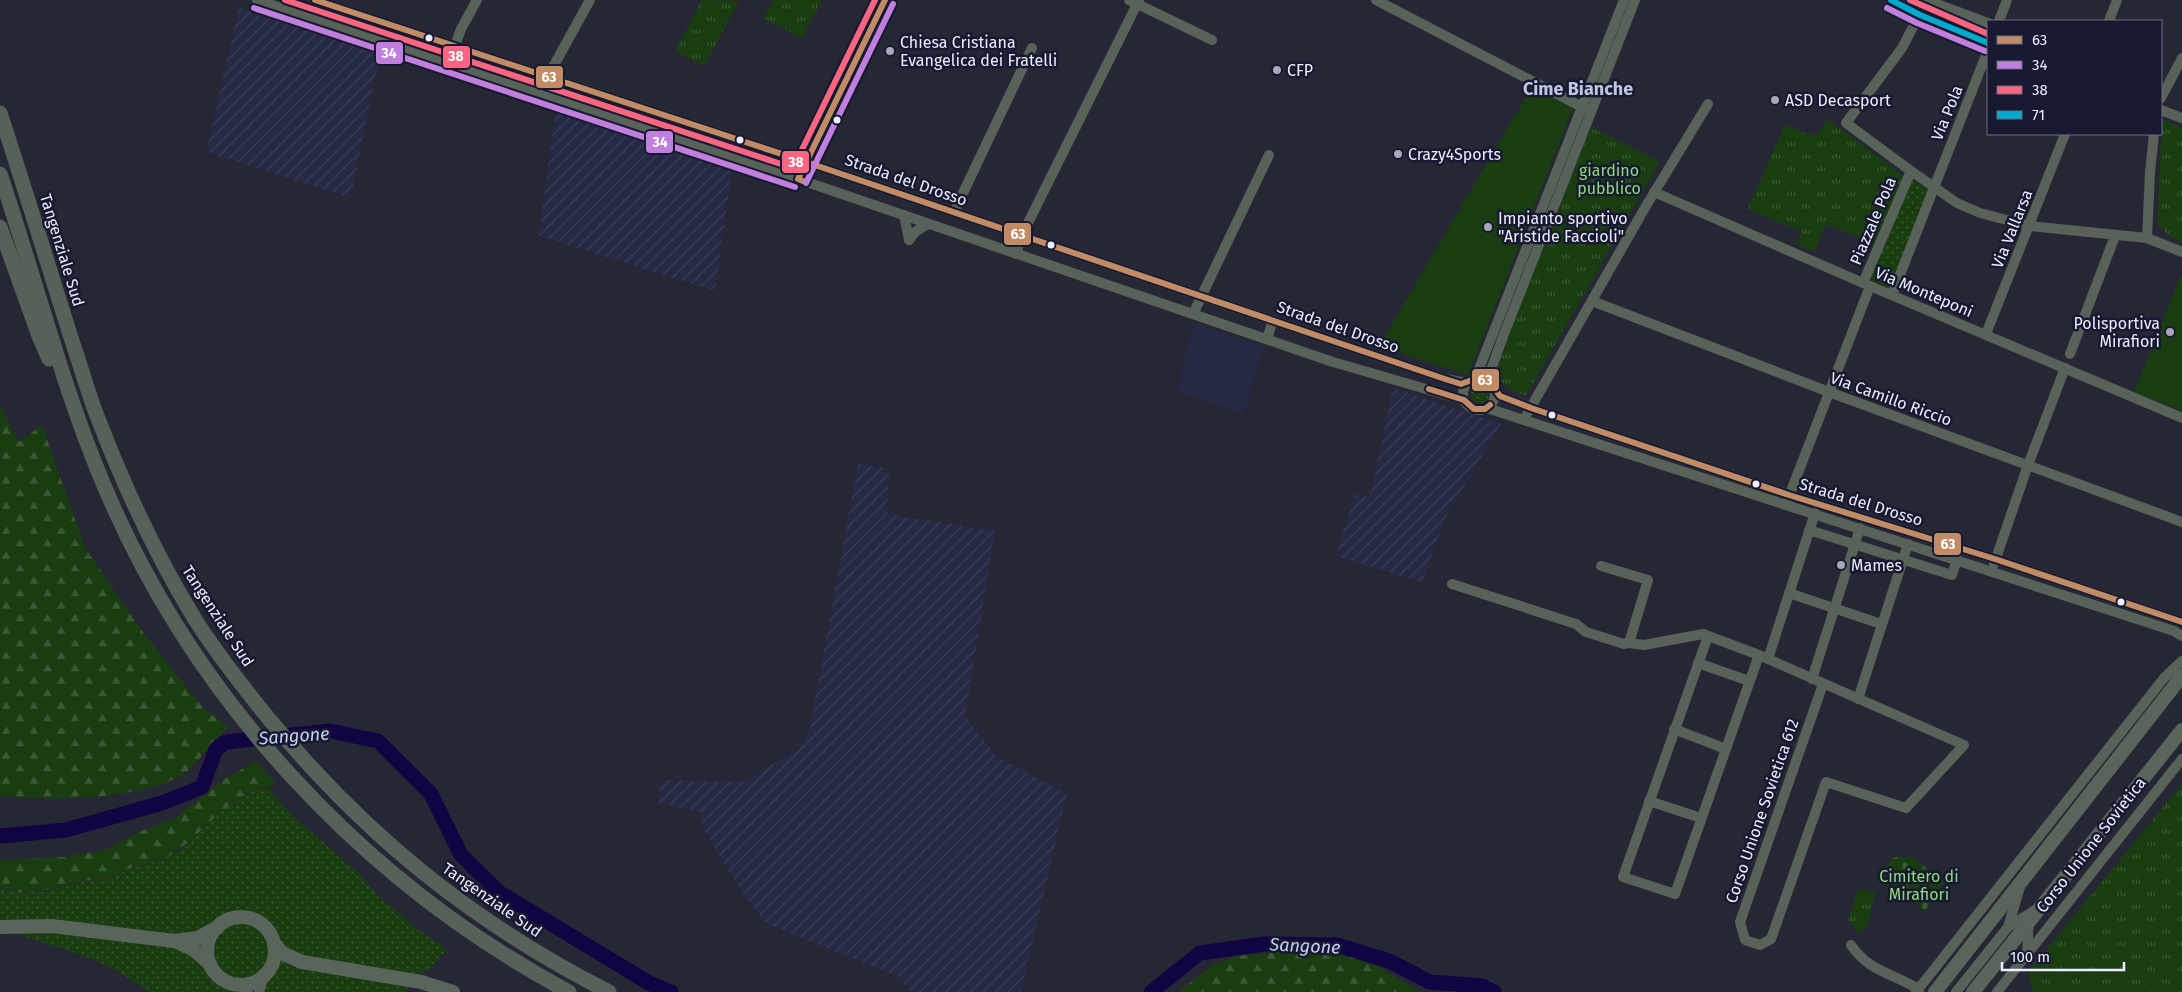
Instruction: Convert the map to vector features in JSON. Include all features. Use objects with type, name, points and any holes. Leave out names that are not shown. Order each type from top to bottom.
[{"type":"highway","name":"Tangenziale Sud","points":[[0,113],[100,424],[143,526],[196,621],[231,672],[324,783],[352,812],[437,885],[513,939],[609,992]]},
{"type":"highway","points":[[0,174],[82,430]]},
{"type":"highway","points":[[0,227],[39,336],[82,430],[126,535],[151,581],[203,666],[239,713],[300,785],[374,857],[462,926],[516,962],[569,992]]},
{"type":"main road","name":"Corso Unione Sovietica","points":[[1935,992],[2182,676]]},
{"type":"main road","name":"Corso Unione Sovietica","points":[[1973,992],[2182,730]]},
{"type":"main road","points":[[0,927],[52,926],[174,941],[198,938],[233,918],[251,919],[266,928],[282,953],[302,962],[421,982],[453,992]]},
{"type":"main road","points":[[210,964],[208,957],[209,940],[218,927]]},
{"type":"main road","points":[[174,941],[194,950],[210,964],[223,980],[245,988],[266,974],[302,962]]},
{"type":"main road","points":[[266,974],[275,955],[274,943]]},
{"type":"street","name":"Strada del Drosso","points":[[257,0],[798,179],[1333,362],[1464,400]]},
{"type":"street","name":"Strada del Drosso","points":[[315,0],[681,120],[1445,379],[1471,381]]},
{"type":"street","points":[[448,63],[477,0]]},
{"type":"street","points":[[548,76],[590,0]]},
{"type":"street","points":[[798,179],[885,0]]},
{"type":"street","points":[[1376,0],[1587,109]]},
{"type":"street","points":[[1488,381],[1587,109],[1624,0]]},
{"type":"street","points":[[1488,381],[1495,392],[1493,401],[1487,408],[1474,409],[1464,400],[1463,392],[1471,381],[1635,0]]},
{"type":"street","points":[[1891,0],[1920,15],[1987,42]]},
{"type":"street","points":[[1987,23],[1927,0],[1902,48],[1846,122],[1911,172],[1957,203],[1980,214],[2030,226],[2147,238],[2182,252]]},
{"type":"street","points":[[1998,20],[2007,0]]},
{"type":"street","points":[[2109,20],[2117,0]]},
{"type":"street","points":[[1016,254],[1022,235],[1135,1],[1212,40]]},
{"type":"street","points":[[954,212],[1032,48]]},
{"type":"street","name":"Via Pola","points":[[1934,187],[1987,53]]},
{"type":"street","points":[[2162,98],[2182,58]]},
{"type":"street","points":[[1523,419],[1654,192],[1708,104]]},
{"type":"street","points":[[2162,110],[2182,118]]},
{"type":"street","points":[[674,138],[681,120]]},
{"type":"street","name":"Via Vallarsa","points":[[1986,334],[2065,135]]},
{"type":"street","points":[[2147,238],[2154,135]]},
{"type":"street","points":[[744,161],[751,144]]},
{"type":"street","points":[[1193,314],[1200,295],[1269,155]]},
{"type":"street","name":"Piazzale Pola","points":[[1788,500],[1867,284],[1911,172]]},
{"type":"street","points":[[1892,295],[1934,187]]},
{"type":"street","name":"Via Monteponi","points":[[1654,192],[2182,418]]},
{"type":"street","name":"Strada del Drosso","points":[[904,215],[909,240],[916,232],[928,224]]},
{"type":"street","points":[[2070,354],[2115,236]]},
{"type":"street","name":"Via Camillo Riccio","points":[[1592,301],[1829,392],[2182,522]]},
{"type":"street","points":[[1267,339],[1273,320]]},
{"type":"street","points":[[1992,570],[2028,465],[2065,368]]},
{"type":"street","points":[[1471,381],[1488,381]]},
{"type":"street","name":"Strada del Drosso","points":[[1495,392],[1500,396],[1531,408],[1788,500],[1815,513],[1992,570],[2174,631],[2182,636]]},
{"type":"street","name":"Strada del Drosso","points":[[1487,408],[1788,500],[1995,559],[2182,622]]},
{"type":"street","name":"Strada del Drosso","points":[[1761,660],[1789,593],[1815,513]]},
{"type":"street","name":"Strada del Drosso","points":[[1812,679],[1860,528]]},
{"type":"street","points":[[1810,530],[1952,575],[1957,559]]},
{"type":"street","name":"Strada del Drosso","points":[[1858,700],[1908,544]]},
{"type":"street","points":[[1601,566],[1648,580],[1629,642]]},
{"type":"street","name":"Corso Unione Sovietica 612","points":[[1452,584],[1576,624],[1591,633],[1624,644],[1629,642],[1644,646],[1703,634],[1761,660],[1812,679],[1964,745],[1906,808],[1826,782],[1771,940],[1760,945],[1745,940],[1740,922],[1823,684]]},
{"type":"street","points":[[1789,593],[1881,624]]},
{"type":"street","points":[[1708,636],[1623,877],[1674,894],[1749,681],[1761,660]]},
{"type":"street","points":[[1850,945],[1855,952],[1875,969],[1918,991],[2164,678],[2182,661]]},
{"type":"street","points":[[1698,663],[1749,681]]},
{"type":"street","points":[[1674,729],[1726,749]]},
{"type":"street","name":"Corso Unione Sovietica","points":[[1997,992],[2182,759]]},
{"type":"street","name":"Corso Unione Sovietica","points":[[2092,769],[2109,770]]},
{"type":"street","points":[[1649,801],[1701,818]]},
{"type":"street","points":[[2008,927],[2022,882]]},
{"type":"street","points":[[1956,992],[2008,927],[2040,907]]},
{"type":"street","name":"Corso Unione Sovietica","points":[[2027,954],[2029,920]]},
{"type":"street","points":[[1960,936],[1964,955]]},
{"type":"street","points":[[259,992],[266,974]]},
{"type":"shaded area","points":[[239,8],[380,53],[351,198],[206,152]]},
{"type":"shaded area","points":[[556,105],[717,156],[732,168],[715,291],[539,236]]},
{"type":"shaded area","points":[[1193,323],[1265,347],[1244,414],[1177,391]]},
{"type":"shaded area","points":[[1393,388],[1501,424],[1445,519],[1422,582],[1336,556],[1354,495],[1370,497]]},
{"type":"shaded area","points":[[858,463],[889,469],[887,514],[995,531],[965,716],[996,756],[1067,794],[1021,992],[911,992],[899,977],[767,924],[743,894],[703,829],[701,812],[657,803],[662,780],[726,782],[746,780],[799,749],[810,728]]},
{"type":"green space","points":[[702,0],[739,1],[704,66],[675,51]]},
{"type":"green space","points":[[773,0],[822,0],[802,38],[763,18]]},
{"type":"green space","name":"Impianto sportivo \"Aristide Faccioli\"","points":[[1531,88],[1573,108],[1468,375],[1379,346]]},
{"type":"green space","points":[[1827,119],[1904,176],[1875,244],[1826,224],[1814,252],[1796,244],[1802,232],[1748,209],[1785,125],[1809,135],[1818,134]]},
{"type":"green space","points":[[2162,120],[2182,128],[2182,242],[2169,236],[2157,224]]},
{"type":"green space","name":"giardino pubblico","points":[[1591,127],[1660,162],[1526,396],[1505,385],[1499,377],[1499,364]]},
{"type":"green space","points":[[1910,179],[1930,191],[1893,290],[1869,279]]},
{"type":"green space","name":"Polisportiva Mirafiori","points":[[2182,273],[2182,411],[2134,392]]},
{"type":"green space","points":[[1480,383],[1487,386],[1490,393],[1487,400],[1480,403],[1473,400],[1470,393],[1473,386]]},
{"type":"green space","points":[[0,406],[19,442],[42,425],[85,548],[145,635],[204,709],[228,726],[181,776],[140,790],[92,797],[44,798],[0,796]]},
{"type":"green space","points":[[256,761],[276,784],[268,788],[256,788],[244,796],[218,814],[190,841],[168,857],[122,871],[110,878],[82,881],[43,891],[31,889],[21,893],[0,886],[0,860],[64,857],[105,850],[137,833],[177,817],[223,780]]},
{"type":"green space","points":[[2182,784],[2182,992],[2033,992],[2028,972]]},
{"type":"green space","points":[[256,789],[268,789],[294,817],[358,873],[378,895],[417,929],[447,949],[428,971],[425,969],[404,992],[150,992],[117,971],[95,960],[0,928],[0,887],[21,894],[31,890],[43,892],[82,882],[110,879],[122,872],[168,857],[179,852],[218,814]]},
{"type":"green space","name":"Cimitero di Mirafiori","points":[[1909,856],[1945,881],[1925,911],[1888,884],[1893,878],[1887,869],[1890,862],[1897,857],[1907,859]]},
{"type":"green space","points":[[1858,889],[1875,893],[1868,925],[1859,933],[1848,920]]},
{"type":"green space","points":[[1286,951],[1336,952],[1378,966],[1419,992],[1178,992],[1213,965],[1236,956]]},
{"type":"waterway","name":"Sangone","points":[[0,836],[66,830],[162,803],[202,787],[216,749],[226,742],[330,731],[378,741],[431,794],[461,855],[500,893],[649,983],[671,992]]},
{"type":"waterway","name":"Sangone","points":[[1151,992],[1200,953],[1264,944],[1337,945],[1389,961],[1430,982],[1482,986],[1494,992]]},
{"type":"transit line","name":"38","points":[[285,0],[793,168],[875,0]]},
{"type":"transit line","name":"63","points":[[315,0],[806,162],[1445,379],[1461,384],[1475,379],[1483,379],[1491,384],[1500,396],[1531,408],[1789,495],[1995,559],[2182,622]]},
{"type":"transit line","name":"63","points":[[803,181],[798,179],[885,0]]},
{"type":"transit line","name":"71","points":[[1891,0],[1920,15],[1987,43]]},
{"type":"transit line","name":"38","points":[[1910,0],[1987,34]]},
{"type":"transit line","name":"34","points":[[806,183],[893,4]]},
{"type":"transit line","name":"34","points":[[254,8],[795,187]]},
{"type":"transit line","name":"34","points":[[1887,8],[1917,23],[1985,51]]},
{"type":"transit line","name":"63","points":[[1429,389],[1464,400],[1474,409],[1485,409],[1490,405]]},
{"type":"place","name":"Chiesa Cristiana Evangelica dei Fratelli","points":[[890,51]]},
{"type":"place","name":"CFP","points":[[1277,70]]},
{"type":"place","name":"ASD Decasport","points":[[1775,100]]},
{"type":"place","name":"Crazy4Sports","points":[[1398,154]]},
{"type":"place","name":"Impianto sportivo \"Aristide Faccioli\"","points":[[1488,227]]},
{"type":"place","name":"Polisportiva Mirafiori","points":[[2170,332]]},
{"type":"place","name":"Mames","points":[[1841,565]]},
{"type":"district","name":"Cime Bianche","points":[[1578,89]]}]
